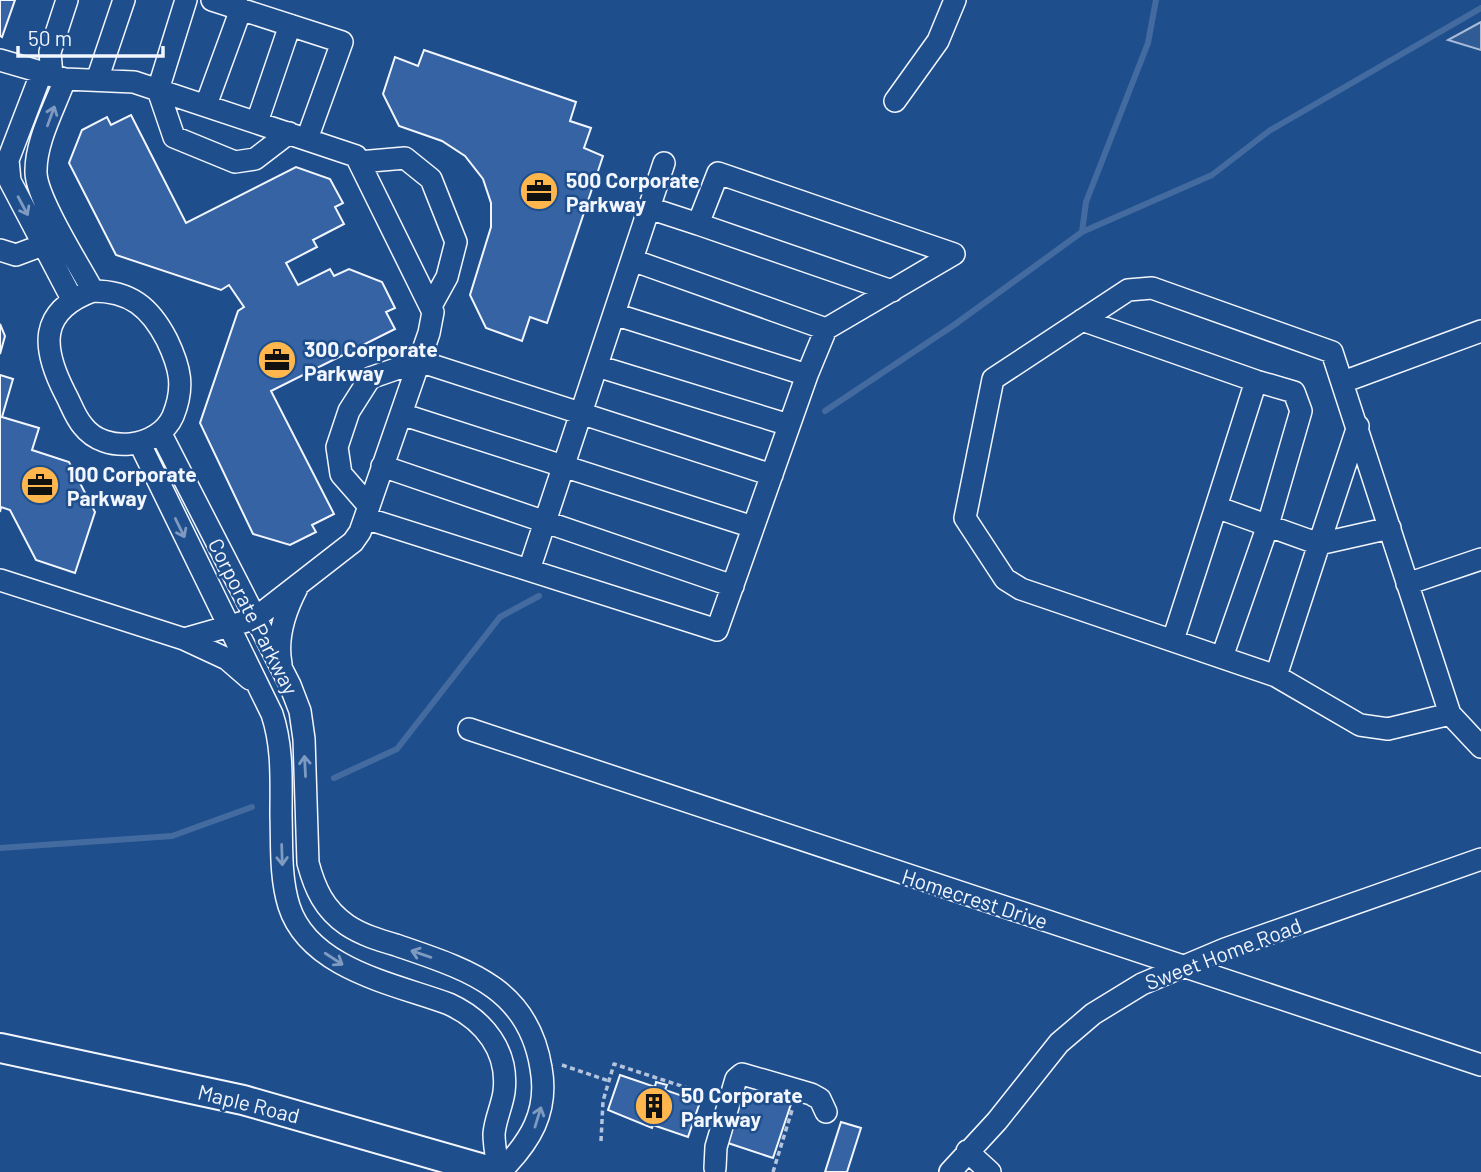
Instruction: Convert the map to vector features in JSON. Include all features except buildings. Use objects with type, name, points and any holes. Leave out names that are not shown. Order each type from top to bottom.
[{"type":"main road","name":"Maple Road","points":[[0,1048],[243,1100],[498,1172]]},
{"type":"street","points":[[68,0],[50,52],[52,76],[36,174],[64,236],[93,290]]},
{"type":"street","points":[[97,80],[124,0]]},
{"type":"street","points":[[186,0],[158,90],[174,137],[235,162],[255,159],[298,136],[342,42],[212,0]]},
{"type":"street","points":[[895,101],[938,41],[956,0]]},
{"type":"street","points":[[206,105],[241,9]]},
{"type":"street","points":[[257,122],[290,26]]},
{"type":"street","points":[[0,60],[52,76],[134,82],[356,156],[433,312],[429,333],[401,414],[367,511],[353,542],[254,619],[184,639]]},
{"type":"street","points":[[52,76],[8,160],[10,181],[72,299]]},
{"type":"street","points":[[359,162],[405,158],[431,179],[456,242],[447,276],[431,306]]},
{"type":"street","points":[[529,570],[664,163]]},
{"type":"street","points":[[698,224],[718,173],[954,254],[827,329],[807,375],[772,475],[753,527],[733,586],[717,630],[529,570],[367,511],[341,474],[337,447],[349,411],[370,378],[419,361],[772,475]]},
{"type":"street","points":[[649,208],[892,291]]},
{"type":"street","points":[[0,250],[16,255],[44,247],[64,236]]},
{"type":"street","points":[[632,260],[827,329]]},
{"type":"street","points":[[1450,714],[1388,729],[1360,725],[1276,676],[1021,589],[1005,579],[965,518],[993,379],[1128,290],[1152,288],[1332,352],[1450,714],[1481,747]]},
{"type":"street","points":[[93,290],[112,291],[145,306],[156,317],[178,362],[182,380],[178,402],[161,434],[140,444],[118,443],[96,436],[83,427],[52,368],[48,351],[49,331],[56,315],[72,299],[93,290]]},
{"type":"street","points":[[614,314],[807,375]]},
{"type":"street","points":[[1083,320],[1294,392],[1301,411],[1268,525],[1222,657]]},
{"type":"street","points":[[1343,382],[1481,331]]},
{"type":"street","points":[[597,366],[789,425]]},
{"type":"street","points":[[1173,640],[1256,381]]},
{"type":"street","points":[[401,414],[753,527]]},
{"type":"street","points":[[1276,676],[1358,426]]},
{"type":"street","name":"Corporate Parkway","points":[[161,434],[282,670],[300,711],[308,863],[314,885],[334,915],[360,933],[476,975],[499,990],[527,1025],[538,1052],[542,1074],[539,1120],[523,1150],[498,1172]]},
{"type":"street","name":"Corporate Parkway","points":[[140,444],[260,690],[279,737],[285,886],[290,908],[308,937],[338,962],[449,1003],[471,1016],[488,1031],[504,1070],[504,1091],[494,1134],[498,1172]]},
{"type":"street","points":[[382,466],[733,586]]},
{"type":"street","points":[[1216,507],[1319,544],[1390,528]]},
{"type":"street","points":[[1408,584],[1481,559]]},
{"type":"street","points":[[0,580],[184,639],[227,659],[260,690]]},
{"type":"street","points":[[282,670],[279,653],[283,627],[298,585]]},
{"type":"street","name":"Homecrest Drive","points":[[469,730],[1481,1065]]},
{"type":"street","points":[[281,811],[307,812]]},
{"type":"street","name":"Sweet Home Road","points":[[950,1172],[1070,1032],[1112,1002],[1182,965],[1481,859]]},
{"type":"street","points":[[715,1168],[716,1147],[736,1079],[742,1074],[811,1094],[820,1099],[826,1112]]},
{"type":"street","points":[[967,1151],[990,1172]]},
{"type":"path","points":[[601,1141],[603,1101],[614,1064],[702,1093]]},
{"type":"path","points":[[562,1065],[609,1080]]},
{"type":"path","points":[[773,1172],[796,1098]]},
{"type":"shaded area","points":[[1481,22],[1481,50],[1448,40]]},
{"type":"waterway","points":[[1082,232],[1086,202],[1148,43],[1156,0]]},
{"type":"waterway","points":[[825,411],[954,325],[1082,232],[1212,175],[1269,131],[1481,8]]},
{"type":"waterway","points":[[334,778],[397,749],[500,617],[539,596]]},
{"type":"waterway","points":[[0,848],[172,836],[252,807]]},
{"type":"place","name":"500 Corporate Parkway","points":[[539,191]]},
{"type":"place","name":"300 Corporate Parkway","points":[[277,360]]},
{"type":"place","name":"100 Corporate Parkway","points":[[40,485]]},
{"type":"place","name":"50 Corporate Parkway","points":[[654,1106]]}]
